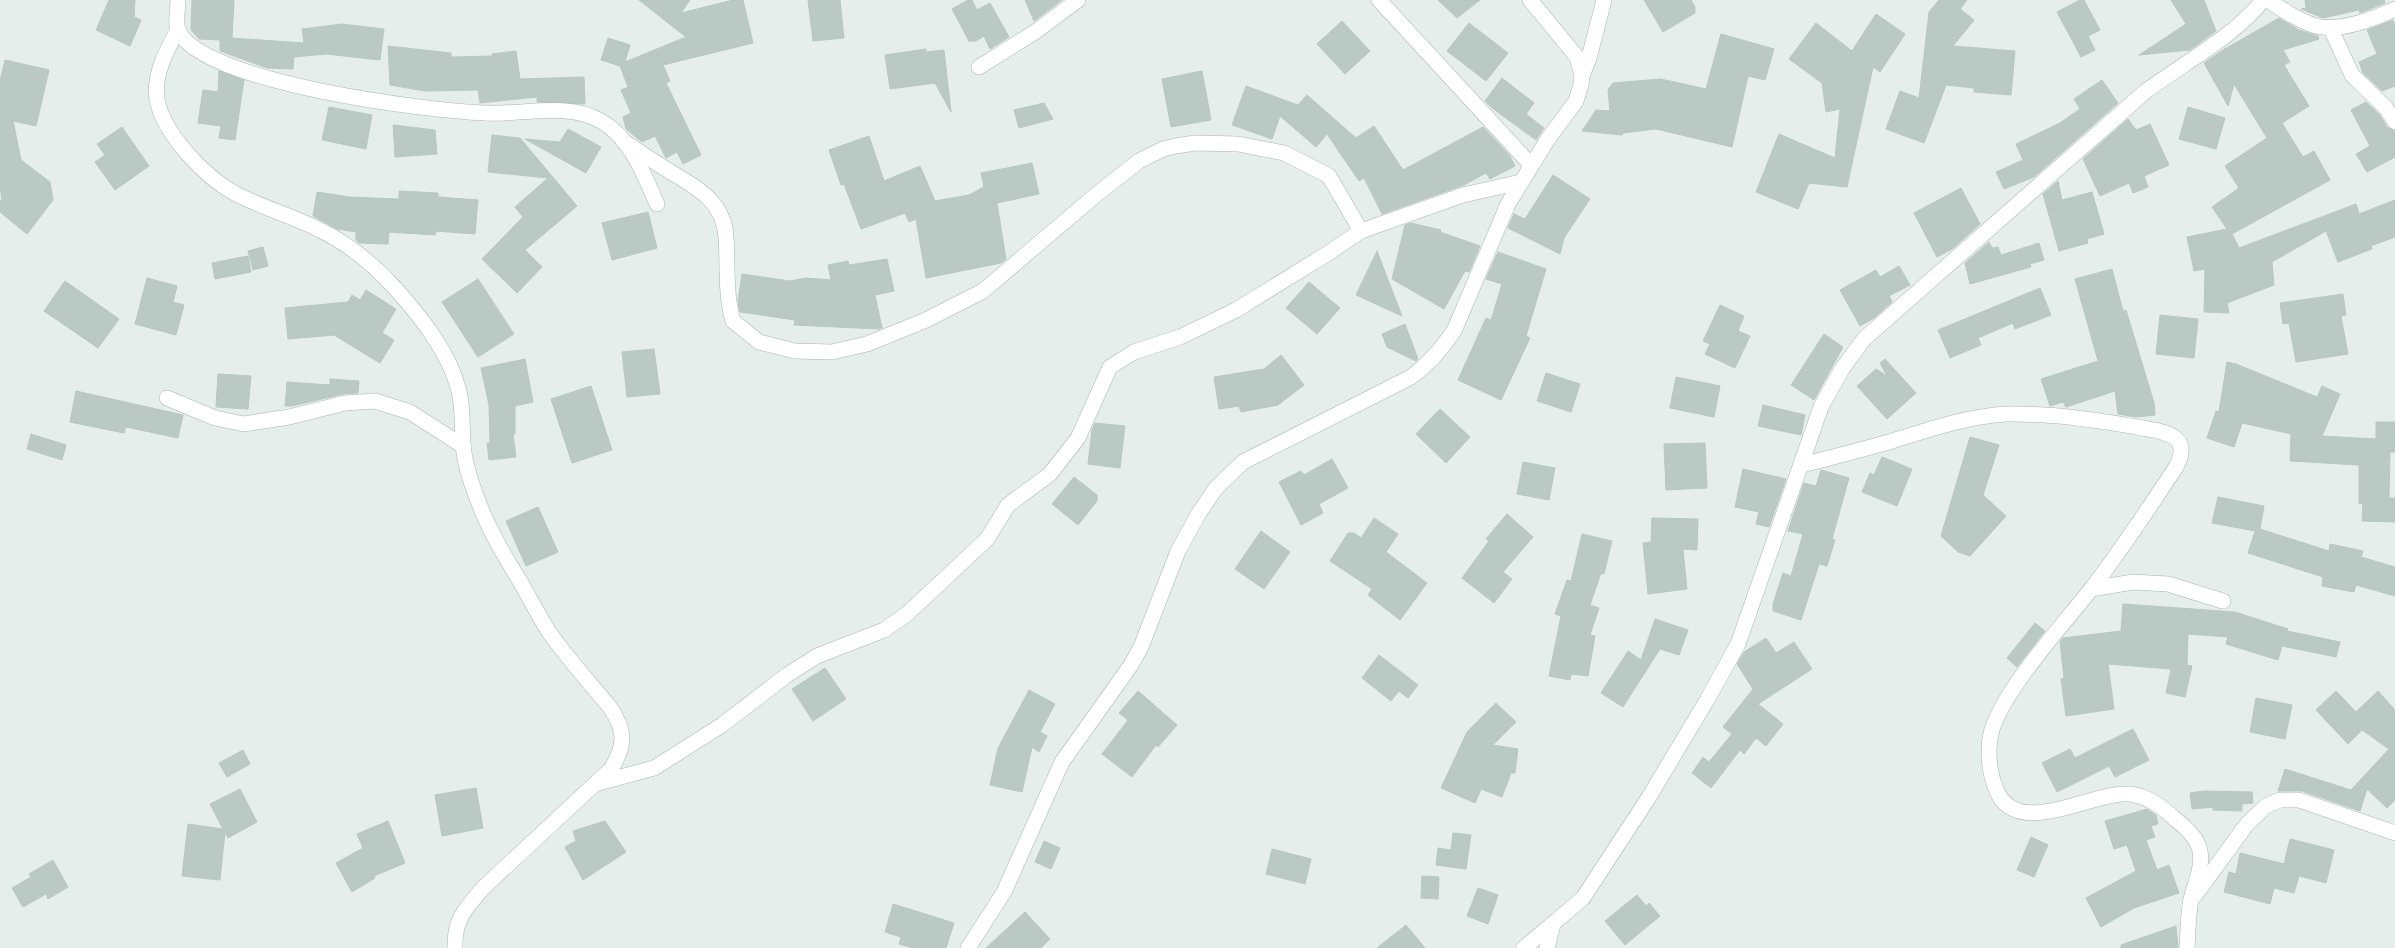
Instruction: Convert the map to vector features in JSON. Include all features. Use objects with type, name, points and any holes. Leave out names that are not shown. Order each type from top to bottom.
[{"type":"street","points":[[178,0],[178,29],[160,70],[157,87],[157,98],[161,114],[186,151],[220,185],[314,227],[345,244],[379,271],[396,289],[431,334],[459,390],[462,409],[463,446],[468,473],[500,550],[549,632],[616,717],[623,742],[621,753],[611,769],[484,887],[468,906],[454,930],[455,948]]},
{"type":"street","points":[[979,67],[1035,32],[1078,0]]},
{"type":"street","points":[[1379,0],[1531,165]]},
{"type":"street","points":[[1530,0],[1571,48],[1577,57],[1582,76]]},
{"type":"street","points":[[968,948],[1004,892],[1062,762],[1131,665],[1141,647],[1178,551],[1199,513],[1216,488],[1243,462],[1389,390],[1425,367],[1442,349],[1454,331],[1508,204],[1531,165],[1576,101],[1604,0]]},
{"type":"street","points":[[1524,948],[1583,898],[1649,797],[1738,644],[1821,407],[1842,369],[1864,339],[2146,91],[2227,35],[2253,13],[2263,0]]},
{"type":"street","points":[[2268,0],[2302,21],[2318,26],[2330,27],[2354,24],[2395,9]]},
{"type":"street","points":[[2330,27],[2352,75],[2386,108],[2395,122]]},
{"type":"street","points":[[178,29],[194,48],[210,58],[239,70],[364,99],[436,110],[487,114],[551,111],[588,115],[613,129],[637,159],[657,204]]},
{"type":"street","points":[[623,141],[696,186],[718,207],[726,234],[727,290],[733,321],[759,342],[795,351],[832,352],[867,344],[926,320],[983,292],[1096,194],[1139,160],[1163,149],[1176,146],[1195,143],[1238,144],[1284,153],[1329,176],[1361,230]]},
{"type":"street","points":[[595,784],[654,768],[722,725],[787,675],[817,656],[884,630],[907,614],[987,538],[1008,505],[1050,474],[1078,438],[1110,367],[1134,352],[1180,337],[1236,310],[1330,252],[1361,230],[1464,195],[1521,182]]},
{"type":"street","points":[[167,398],[215,418],[244,424],[289,417],[346,403],[375,401],[410,412],[463,446]]},
{"type":"street","points":[[1801,465],[1932,429],[2006,414],[2094,419],[2161,431],[2171,435],[2182,446],[2181,458],[2149,509],[2004,704],[1991,732],[1988,752],[1996,790],[2004,802],[2015,811],[2028,813],[2052,810],[2114,794],[2144,797],[2182,824],[2195,838],[2200,850],[2200,862],[2191,901],[2188,948]]},
{"type":"street","points":[[2091,589],[2133,582],[2168,584],[2222,601]]},
{"type":"street","points":[[2191,901],[2247,824],[2266,806],[2280,800],[2299,800],[2395,833]]},
{"type":"street","points":[[1547,948],[1553,925]]},
{"type":"building","points":[[109,0],[135,0],[134,17],[141,20],[130,46],[96,30]]},
{"type":"building","points":[[192,0],[234,0],[232,38],[304,43],[302,29],[342,24],[384,29],[380,60],[326,54],[294,57],[293,69],[267,68],[220,51],[220,40],[199,39],[191,30]]},
{"type":"building","points":[[639,0],[690,0],[681,13],[733,0],[743,0],[753,43],[663,65],[670,81],[666,83],[701,155],[683,164],[677,152],[666,158],[655,136],[642,142],[626,129],[623,117],[631,113],[621,90],[628,87],[620,66],[601,60],[608,38],[630,45],[625,62],[686,37]]},
{"type":"building","points":[[808,0],[840,0],[844,38],[813,41]]},
{"type":"building","points":[[968,0],[972,0],[977,10],[990,3],[1009,37],[990,49],[984,36],[976,41],[969,41],[952,9]]},
{"type":"building","points":[[1025,0],[1062,0],[1034,21]]},
{"type":"building","points":[[1438,0],[1480,0],[1457,18]]},
{"type":"building","points":[[1644,0],[1691,0],[1695,7],[1695,13],[1663,32]]},
{"type":"building","points":[[1939,0],[1967,0],[1960,9],[1974,20],[1953,46],[2015,51],[2011,95],[1974,92],[1974,88],[1946,85],[1924,143],[1886,129],[1900,91],[1919,98],[1929,12]]},
{"type":"building","points":[[2080,0],[2084,0],[2100,30],[2088,36],[2095,50],[2081,57],[2057,12]]},
{"type":"building","points":[[2171,0],[2204,0],[2216,31],[2190,50],[2139,55],[2186,24]]},
{"type":"building","points":[[2305,0],[2384,0],[2385,3],[2360,13],[2359,10],[2323,18],[2301,9],[2306,8]]},
{"type":"building","points":[[1876,14],[1905,34],[1880,72],[1873,67],[1847,187],[1809,183],[1798,209],[1756,192],[1779,134],[1835,158],[1840,109],[1826,112],[1822,83],[1789,59],[1816,23],[1852,51]]},
{"type":"building","points":[[2279,18],[2299,30],[2318,36],[2319,39],[2283,50],[2290,62],[2284,65],[2309,106],[2282,123],[2303,157],[2314,151],[2330,180],[2232,234],[2239,248],[2356,204],[2359,214],[2395,200],[2395,237],[2371,246],[2372,249],[2338,262],[2326,231],[2272,262],[2274,285],[2227,303],[2229,313],[2204,312],[2205,269],[2194,271],[2187,237],[2227,229],[2212,207],[2239,188],[2225,166],[2267,138],[2234,84],[2228,106],[2204,63]]},
{"type":"building","points":[[2393,20],[2395,26],[2395,86],[2382,91],[2363,73],[2359,62],[2377,54],[2367,30]]},
{"type":"building","points":[[1342,21],[1370,51],[1345,74],[1317,44]]},
{"type":"building","points":[[1469,23],[1508,53],[1486,81],[1447,51]]},
{"type":"building","points":[[1721,34],[1774,49],[1765,80],[1748,76],[1732,147],[1656,129],[1623,133],[1622,135],[1582,131],[1596,110],[1610,111],[1608,90],[1613,83],[1661,79],[1706,89]]},
{"type":"building","points":[[388,46],[451,53],[451,57],[492,56],[492,54],[516,51],[520,79],[584,77],[585,104],[537,102],[537,97],[480,103],[478,90],[425,91],[390,85]]},
{"type":"building","points":[[926,49],[926,52],[944,50],[951,112],[935,83],[890,89],[885,55]]},
{"type":"building","points":[[5,60],[49,70],[36,126],[13,121],[21,160],[50,182],[53,200],[27,234],[0,212],[0,202],[2,199],[0,187],[0,81]]},
{"type":"building","points":[[219,71],[244,80],[235,140],[219,138],[221,126],[198,123],[203,90],[218,92]]},
{"type":"building","points":[[1202,71],[1211,120],[1171,127],[1162,79]]},
{"type":"building","points":[[1502,78],[1534,103],[1526,114],[1544,128],[1536,140],[1485,101]]},
{"type":"building","points":[[2102,80],[2118,103],[2034,177],[2004,189],[1996,172],[2023,160],[2016,144],[2060,123],[2080,109],[2074,99]]},
{"type":"building","points":[[1246,86],[1298,105],[1307,95],[1356,138],[1374,126],[1403,170],[1483,127],[1510,156],[1515,166],[1490,179],[1486,173],[1464,185],[1382,214],[1364,178],[1359,181],[1327,134],[1316,147],[1280,116],[1272,139],[1232,125]]},
{"type":"building","points":[[2366,102],[2379,114],[2387,127],[2395,131],[2395,157],[2367,172],[2356,154],[2370,146],[2351,110]]},
{"type":"building","points":[[1044,103],[1053,119],[1019,128],[1014,110]]},
{"type":"building","points":[[329,107],[372,115],[366,149],[322,140]]},
{"type":"building","points":[[2188,107],[2225,118],[2216,149],[2179,139]]},
{"type":"building","points":[[2128,119],[2136,130],[2150,124],[2169,165],[2144,176],[2148,187],[2133,193],[2129,183],[2100,196],[2083,159]]},
{"type":"building","points":[[393,125],[435,130],[437,154],[395,157]]},
{"type":"building","points":[[122,127],[149,166],[115,190],[95,162],[105,155],[97,144]]},
{"type":"building","points":[[568,129],[601,147],[586,173],[525,139],[560,142]]},
{"type":"building","points":[[492,135],[520,138],[577,206],[525,250],[542,267],[517,293],[482,259],[523,217],[515,207],[548,178],[488,172]]},
{"type":"building","points":[[869,136],[884,181],[920,166],[935,201],[969,195],[984,187],[981,173],[1032,163],[1039,194],[997,203],[1006,259],[1001,263],[926,278],[916,219],[909,222],[905,213],[861,229],[844,184],[841,185],[829,150]]},
{"type":"building","points":[[1553,175],[1590,199],[1564,238],[1560,254],[1508,228],[1514,214],[1525,219]]},
{"type":"building","points":[[2058,181],[2062,200],[2092,192],[2104,234],[2087,239],[2088,243],[2059,251],[2043,194]]},
{"type":"building","points":[[1961,188],[1980,224],[1952,249],[1937,257],[1914,213]]},
{"type":"building","points":[[399,191],[438,193],[438,197],[478,200],[475,234],[436,231],[435,235],[389,232],[388,244],[359,243],[356,240],[356,232],[337,229],[313,216],[317,192],[349,197],[399,199]]},
{"type":"building","points":[[648,212],[657,248],[612,260],[602,223]]},
{"type":"building","points":[[1411,223],[1441,230],[1440,232],[1480,246],[1469,272],[1465,271],[1444,309],[1392,279],[1405,225]]},
{"type":"building","points":[[1989,242],[1992,248],[1998,247],[2001,255],[2039,243],[2044,260],[2030,264],[2031,267],[1970,284],[1965,263]]},
{"type":"building","points":[[263,247],[268,266],[253,270],[248,251]]},
{"type":"building","points":[[1377,251],[1402,316],[1356,295]]},
{"type":"building","points":[[1498,252],[1546,269],[1526,336],[1530,338],[1501,400],[1458,380],[1486,318],[1491,320],[1502,284],[1486,279]]},
{"type":"building","points":[[248,256],[251,272],[215,279],[212,263]]},
{"type":"building","points":[[887,259],[894,291],[875,295],[882,328],[794,325],[795,320],[740,312],[738,301],[742,274],[790,281],[806,278],[831,280],[828,265],[848,261],[849,265]]},
{"type":"building","points":[[1899,266],[1910,285],[1889,296],[1892,302],[1874,318],[1860,326],[1840,290],[1876,270],[1880,277]]},
{"type":"building","points":[[2112,269],[2123,311],[2126,310],[2154,403],[2155,415],[2136,417],[2118,414],[2115,391],[2066,407],[2063,402],[2050,406],[2041,379],[2098,361],[2075,279]]},
{"type":"building","points":[[147,278],[177,286],[173,302],[184,305],[176,335],[135,324]]},
{"type":"building","points":[[478,279],[514,334],[478,357],[442,302]]},
{"type":"building","points":[[65,281],[119,319],[98,348],[44,311]]},
{"type":"building","points":[[1309,282],[1340,308],[1317,334],[1286,308]]},
{"type":"building","points":[[2040,288],[2051,315],[2015,329],[2013,323],[1978,338],[1981,345],[1950,358],[1938,330]]},
{"type":"building","points":[[366,290],[396,309],[382,333],[394,340],[380,363],[334,335],[288,339],[285,308],[348,302],[352,295],[360,300]]},
{"type":"building","points":[[2343,294],[2346,315],[2341,316],[2348,354],[2296,362],[2289,323],[2283,324],[2280,303]]},
{"type":"building","points":[[1720,305],[1744,316],[1738,331],[1750,336],[1735,368],[1705,354],[1710,344],[1703,341]]},
{"type":"building","points":[[2160,315],[2198,319],[2194,358],[2156,354]]},
{"type":"building","points":[[1405,324],[1418,359],[1416,361],[1387,347],[1382,334]]},
{"type":"building","points":[[1824,334],[1843,347],[1814,400],[1791,385]]},
{"type":"building","points":[[654,349],[660,394],[627,397],[622,352]]},
{"type":"building","points":[[1281,355],[1304,385],[1278,405],[1241,412],[1239,406],[1219,409],[1214,377],[1264,369]]},
{"type":"building","points":[[525,359],[533,402],[515,406],[515,434],[513,434],[516,457],[489,460],[487,443],[490,443],[489,405],[481,368]]},
{"type":"building","points":[[1885,359],[1916,393],[1887,419],[1857,386],[1876,369],[1887,376],[1880,363]]},
{"type":"building","points":[[2227,362],[2317,397],[2322,386],[2340,394],[2322,436],[2376,439],[2376,422],[2395,422],[2395,452],[2390,452],[2389,498],[2395,498],[2395,522],[2362,521],[2363,503],[2359,504],[2359,465],[2290,461],[2291,434],[2242,423],[2234,447],[2207,438],[2216,411],[2219,412]]},
{"type":"building","points":[[1546,373],[1580,384],[1571,412],[1537,401]]},
{"type":"building","points":[[218,374],[251,376],[248,409],[216,407]]},
{"type":"building","points":[[1676,377],[1720,386],[1714,417],[1670,408]]},
{"type":"building","points":[[330,379],[359,381],[358,393],[343,394],[285,406],[287,382],[330,385]]},
{"type":"building","points":[[591,386],[612,450],[572,463],[551,399]]},
{"type":"building","points":[[76,391],[183,415],[178,438],[126,427],[124,433],[70,422]]},
{"type":"building","points":[[1763,405],[1805,415],[1801,435],[1758,426]]},
{"type":"building","points":[[1440,409],[1470,437],[1446,463],[1416,434]]},
{"type":"building","points":[[1095,423],[1125,426],[1120,468],[1088,464],[1092,430]]},
{"type":"building","points":[[31,434],[66,445],[62,460],[27,449]]},
{"type":"building","points":[[1970,437],[1999,445],[1983,495],[2006,516],[1970,556],[1958,552],[1941,536]]},
{"type":"building","points":[[1705,443],[1707,488],[1666,490],[1664,444]]},
{"type":"building","points":[[1882,457],[1912,469],[1897,506],[1862,492],[1870,473],[1874,475]]},
{"type":"building","points":[[1332,459],[1348,488],[1319,504],[1323,513],[1301,525],[1279,482],[1301,471],[1304,475]]},
{"type":"building","points":[[1523,462],[1555,468],[1549,500],[1517,494]]},
{"type":"building","points":[[1743,469],[1786,479],[1769,527],[1756,524],[1759,512],[1735,507]]},
{"type":"building","points":[[1821,470],[1849,478],[1832,539],[1835,540],[1827,566],[1819,564],[1801,620],[1773,611],[1773,604],[1783,573],[1791,576],[1803,534],[1788,531],[1804,483],[1816,486]]},
{"type":"building","points":[[1074,477],[1097,495],[1097,501],[1078,525],[1052,504]]},
{"type":"building","points":[[2218,497],[2264,506],[2260,529],[2329,551],[2330,544],[2363,551],[2361,557],[2395,567],[2395,596],[2356,585],[2354,592],[2322,586],[2323,577],[2248,553],[2255,531],[2212,523]]},
{"type":"building","points":[[538,507],[558,552],[526,566],[506,521]]},
{"type":"building","points":[[1507,514],[1533,537],[1503,572],[1512,579],[1494,603],[1462,578],[1489,541],[1486,539]]},
{"type":"building","points":[[1374,518],[1398,534],[1386,552],[1427,583],[1400,620],[1368,595],[1372,589],[1330,561],[1348,533],[1354,533],[1361,538]]},
{"type":"building","points":[[1652,518],[1698,519],[1697,550],[1683,549],[1687,589],[1648,594],[1643,543],[1651,542]]},
{"type":"building","points":[[1261,531],[1290,552],[1264,589],[1235,569]]},
{"type":"building","points":[[1582,534],[1612,541],[1604,574],[1601,573],[1590,605],[1599,608],[1590,635],[1595,636],[1588,676],[1571,674],[1570,680],[1549,676],[1561,616],[1555,614],[1567,580],[1571,581]]},
{"type":"building","points":[[2123,604],[2235,612],[2288,629],[2287,631],[2340,642],[2336,657],[2282,646],[2278,660],[2226,644],[2228,637],[2188,634],[2187,665],[2192,666],[2185,697],[2166,693],[2171,669],[2108,664],[2114,709],[2066,716],[2061,679],[2064,678],[2060,642],[2063,638],[2121,631]]},
{"type":"building","points":[[1655,619],[1688,630],[1679,655],[1660,649],[1623,707],[1601,693],[1628,651],[1641,660]]},
{"type":"building","points":[[2035,623],[2045,631],[2017,667],[2007,658]]},
{"type":"building","points":[[1766,638],[1776,653],[1794,642],[1812,669],[1758,704],[1783,724],[1766,746],[1756,738],[1744,754],[1740,750],[1711,788],[1692,773],[1703,757],[1709,762],[1732,734],[1723,727],[1753,689],[1737,664],[1744,652]]},
{"type":"building","points":[[1379,655],[1418,685],[1408,698],[1399,691],[1391,701],[1362,678]]},
{"type":"building","points":[[825,668],[846,699],[813,721],[792,689]]},
{"type":"building","points":[[1029,690],[1055,704],[1040,732],[1047,736],[1039,752],[1032,747],[1022,792],[990,785],[998,748]]},
{"type":"building","points":[[1138,691],[1177,725],[1158,747],[1156,745],[1132,777],[1102,754],[1128,720],[1119,713]]},
{"type":"building","points":[[2336,691],[2356,712],[2378,691],[2395,710],[2395,800],[2387,808],[2367,789],[2360,811],[2302,791],[2278,791],[2285,769],[2351,790],[2389,749],[2362,730],[2348,744],[2316,710]]},
{"type":"building","points":[[2256,698],[2292,705],[2285,739],[2250,732]]},
{"type":"building","points":[[1496,703],[1516,722],[1493,745],[1518,749],[1515,773],[1511,773],[1502,797],[1481,789],[1475,803],[1441,788],[1467,732]]},
{"type":"building","points":[[2133,729],[2149,760],[2115,777],[2109,766],[2057,792],[2042,763],[2070,749],[2075,758]]},
{"type":"building","points":[[243,750],[250,764],[227,777],[219,763]]},
{"type":"building","points":[[476,788],[483,828],[442,836],[435,795]]},
{"type":"building","points":[[240,789],[257,822],[228,838],[225,832],[220,880],[182,876],[188,824],[223,829],[210,804]]},
{"type":"building","points":[[2204,791],[2252,792],[2253,803],[2242,804],[2242,811],[2213,810],[2213,807],[2192,809],[2190,793]]},
{"type":"building","points":[[2147,809],[2156,815],[2158,824],[2151,826],[2155,837],[2146,840],[2157,870],[2169,865],[2179,893],[2134,908],[2101,927],[2086,898],[2136,871],[2127,845],[2114,849],[2105,821]]},
{"type":"building","points":[[388,821],[405,863],[374,876],[375,878],[352,892],[336,863],[363,848],[357,834]]},
{"type":"building","points":[[605,821],[626,852],[583,880],[565,847],[576,841],[573,831]]},
{"type":"building","points":[[1453,833],[1471,835],[1466,869],[1436,865],[1438,848],[1451,850]]},
{"type":"building","points":[[2031,837],[2048,845],[2034,877],[2017,870]]},
{"type":"building","points":[[2290,839],[2334,850],[2326,883],[2299,876],[2294,893],[2274,888],[2270,904],[2224,892],[2229,872],[2236,874],[2240,853],[2284,864]]},
{"type":"building","points":[[1044,841],[1060,848],[1051,869],[1035,862]]},
{"type":"building","points":[[1272,849],[1311,859],[1305,884],[1266,874]]},
{"type":"building","points":[[53,860],[68,887],[48,899],[46,894],[23,907],[12,888],[31,877],[29,874]]},
{"type":"building","points":[[1422,876],[1439,877],[1438,899],[1421,898]]},
{"type":"building","points":[[1478,888],[1498,895],[1488,924],[1467,916]]},
{"type":"building","points":[[1637,895],[1646,906],[1649,903],[1660,916],[1625,945],[1605,921]]},
{"type":"building","points":[[893,904],[954,923],[946,948],[913,948],[899,944],[901,937],[885,932]]},
{"type":"building","points":[[1025,912],[1050,939],[1041,948],[986,948]]},
{"type":"building","points":[[1406,925],[1425,948],[1377,948]]},
{"type":"building","points":[[2176,926],[2178,948],[2121,948],[2121,945]]}]
